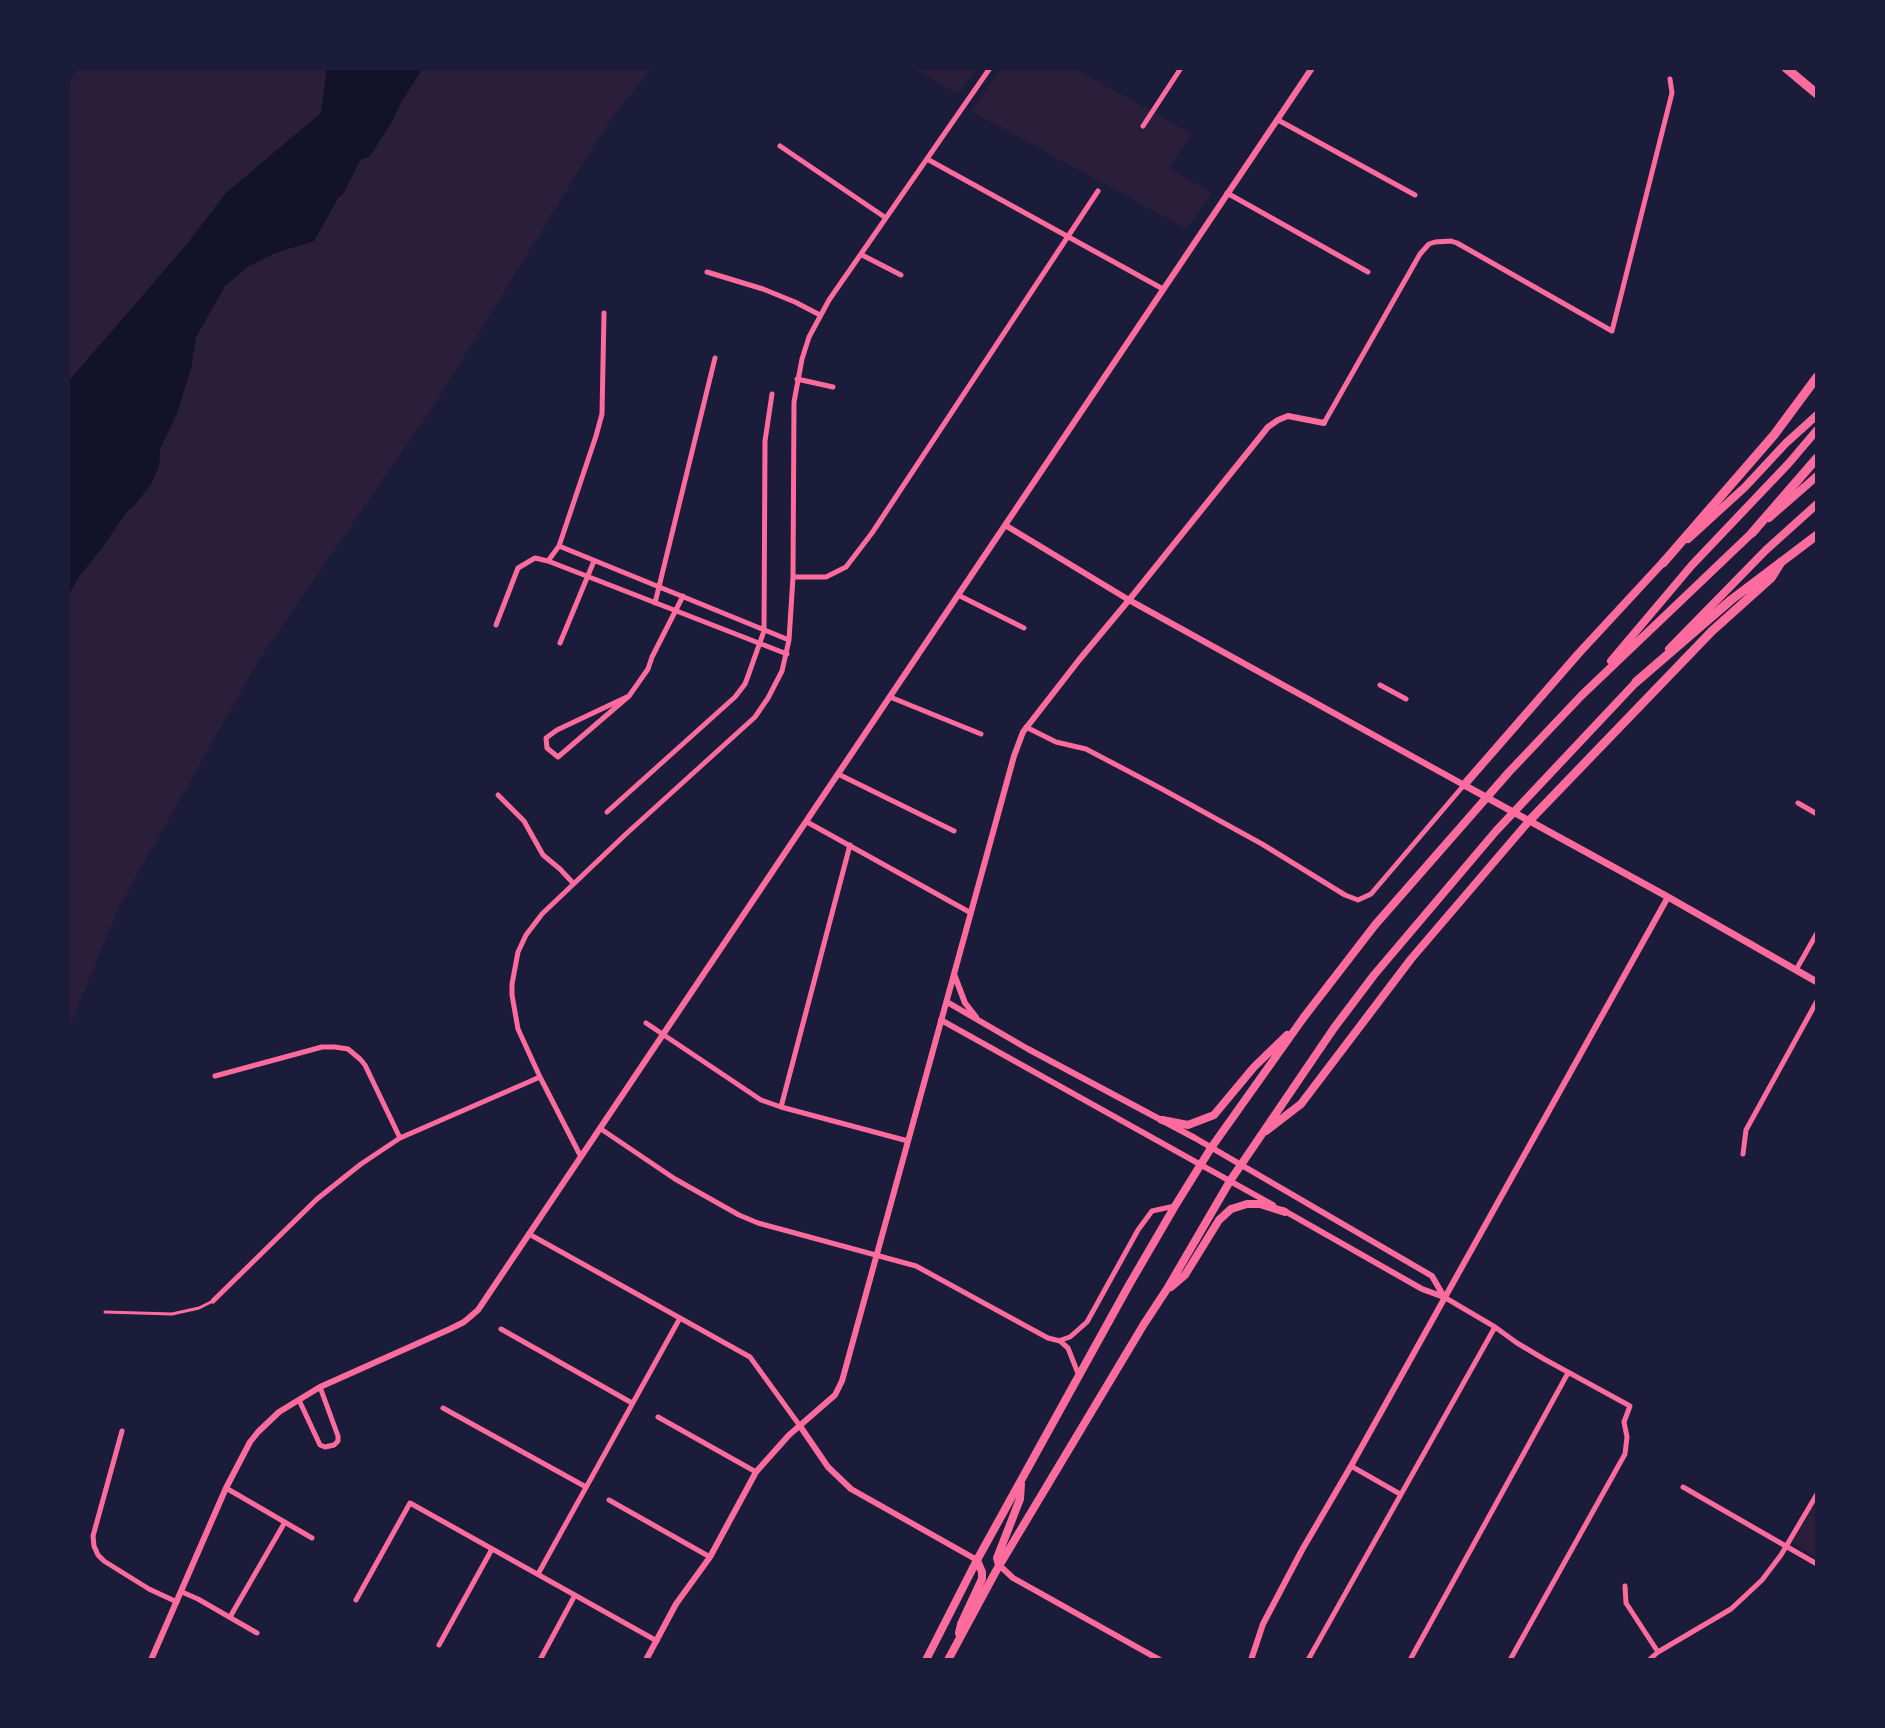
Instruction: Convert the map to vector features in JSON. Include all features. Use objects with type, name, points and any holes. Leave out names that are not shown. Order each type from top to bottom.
[{"type":"highway","points":[[1786,68],[1817,96]]},
{"type":"highway","points":[[1663,563],[1774,435],[1817,377]]},
{"type":"highway","points":[[1752,533],[1817,458]]},
{"type":"highway","points":[[1636,682],[1731,600],[1817,535]]},
{"type":"highway","points":[[1529,821],[1712,631],[1771,578],[1781,562]]},
{"type":"main road","points":[[1817,415],[1663,563],[1579,653],[1464,785],[1817,982]]},
{"type":"main road","points":[[1582,695],[1692,565],[1817,430]]},
{"type":"main road","points":[[926,1660],[977,1560],[1175,1206],[1211,1148],[1304,1017],[1375,925],[1509,772],[1582,695],[1752,533],[1817,476]]},
{"type":"main road","points":[[948,1660],[999,1565],[1230,1181],[1334,1028],[1374,975],[1496,831],[1636,682],[1766,550],[1817,504]]},
{"type":"main road","points":[[1259,1136],[1301,1104],[1411,959],[1529,821]]},
{"type":"main road","points":[[1162,1120],[1188,1125],[1214,1115],[1254,1067],[1304,1017]]},
{"type":"main road","points":[[1167,1289],[1185,1275],[1219,1220],[1231,1209],[1260,1204],[1285,1212]]},
{"type":"main road","points":[[999,1565],[997,1558],[1020,1499],[1022,1479]]},
{"type":"main road","points":[[956,1644],[961,1624],[982,1579],[977,1560]]},
{"type":"street","points":[[582,1157],[540,1077],[515,1018],[512,995],[518,952],[534,924],[573,883],[755,717],[776,684],[789,640],[793,577],[794,402],[809,337],[820,315],[990,68]]},
{"type":"street","points":[[1143,126],[1181,68]]},
{"type":"street","points":[[151,1660],[226,1488],[257,1432],[268,1421],[320,1387],[464,1322],[478,1310],[1312,68]]},
{"type":"street","points":[[646,1660],[676,1604],[710,1557],[756,1472],[789,1435],[835,1395],[842,1381],[1014,756],[1026,727],[1268,427],[1288,416],[1324,423],[1420,254],[1429,244],[1457,243],[1612,331],[1672,93],[1670,79]]},
{"type":"street","points":[[1278,120],[1415,195]]},
{"type":"street","points":[[780,146],[886,218]]},
{"type":"street","points":[[927,159],[1163,289]]},
{"type":"street","points":[[793,577],[826,577],[846,567],[888,509],[1098,191]]},
{"type":"street","points":[[1227,193],[1368,272]]},
{"type":"street","points":[[862,255],[901,275]]},
{"type":"street","points":[[707,272],[763,289],[820,315]]},
{"type":"street","points":[[548,561],[559,546],[602,414],[604,313]]},
{"type":"street","points":[[655,603],[715,358]]},
{"type":"street","points":[[797,379],[833,387]]},
{"type":"street","points":[[607,812],[735,697],[745,684],[764,631],[765,441],[772,394]]},
{"type":"street","points":[[1005,525],[1129,600],[1464,785],[1371,894],[1358,900],[1086,749],[1056,742],[1026,727]]},
{"type":"street","points":[[559,546],[789,640]]},
{"type":"street","points":[[496,625],[518,568],[535,558],[787,654]]},
{"type":"street","points":[[560,643],[594,561]]},
{"type":"street","points":[[958,595],[1024,628]]},
{"type":"street","points":[[629,696],[557,730],[546,738],[547,748],[558,757],[629,696],[648,669],[683,596]]},
{"type":"street","points":[[1380,685],[1406,699]]},
{"type":"street","points":[[890,697],[981,734]]},
{"type":"street","points":[[838,774],[954,831]]},
{"type":"street","points":[[498,795],[524,821],[543,855],[573,883]]},
{"type":"street","points":[[1798,803],[1817,814]]},
{"type":"street","points":[[807,822],[971,913]]},
{"type":"street","points":[[781,1107],[850,845]]},
{"type":"street","points":[[1251,1660],[1263,1624],[1302,1550],[1668,897]]},
{"type":"street","points":[[1796,970],[1817,933]]},
{"type":"street","points":[[954,973],[965,1003],[978,1020]]},
{"type":"street","points":[[1743,1154],[1746,1130],[1817,1001]]},
{"type":"street","points":[[947,1002],[1162,1120],[1432,1276],[1444,1297]]},
{"type":"street","points":[[941,1020],[1422,1289],[1444,1297],[1568,1373],[1630,1406],[1624,1422],[1627,1437],[1625,1454],[1510,1660]]},
{"type":"street","points":[[646,1023],[761,1100],[908,1141]]},
{"type":"street","points":[[215,1076],[322,1047],[348,1049],[365,1065],[400,1138]]},
{"type":"street","points":[[1020,1063],[1028,1049]]},
{"type":"street","points":[[213,1301],[317,1199],[361,1164],[400,1138],[540,1077]]},
{"type":"street","points":[[601,1129],[675,1179],[739,1215],[758,1223],[916,1266],[1048,1338],[1060,1341],[1068,1348],[1079,1377]]},
{"type":"street","points":[[1060,1341],[1070,1337],[1087,1322],[1138,1230],[1152,1211],[1175,1206]]},
{"type":"street","points":[[529,1234],[750,1357],[828,1467],[851,1489],[977,1560]]},
{"type":"street","points":[[538,1574],[680,1318]]},
{"type":"street","points":[[1308,1660],[1495,1327]]},
{"type":"street","points":[[501,1329],[632,1403]]},
{"type":"street","points":[[1410,1660],[1568,1373]]},
{"type":"street","points":[[299,1399],[316,1440],[325,1447],[334,1445],[338,1436],[320,1387]]},
{"type":"street","points":[[443,1408],[586,1487]]},
{"type":"street","points":[[658,1417],[756,1472]]},
{"type":"street","points":[[122,1431],[93,1536],[94,1546],[104,1561],[177,1602]]},
{"type":"street","points":[[1351,1466],[1400,1494]]},
{"type":"street","points":[[1683,1487],[1817,1564]]},
{"type":"street","points":[[226,1488],[312,1538]]},
{"type":"street","points":[[1649,1660],[1731,1609],[1762,1580],[1817,1494]]},
{"type":"street","points":[[609,1500],[710,1557]]},
{"type":"street","points":[[356,1600],[410,1503],[657,1641]]},
{"type":"street","points":[[230,1617],[285,1522]]},
{"type":"street","points":[[439,1645],[492,1549]]},
{"type":"street","points":[[999,1565],[1013,1578],[1160,1660]]},
{"type":"street","points":[[1625,1586],[1626,1603],[1658,1652]]},
{"type":"street","points":[[182,1592],[257,1633]]},
{"type":"street","points":[[540,1660],[575,1595]]},
{"type":"lane","points":[[105,1312],[172,1314],[199,1308],[213,1301]]},
{"type":"shaded area","points":[[78,68],[327,68],[321,113],[226,193],[187,244],[68,382],[68,85]]},
{"type":"shaded area","points":[[327,68],[423,68],[370,156],[360,160],[314,241],[275,253],[247,267],[225,286],[196,337],[191,368],[177,413],[160,449],[159,466],[151,484],[127,511],[68,596],[68,382],[187,244],[226,193],[321,113]]},
{"type":"shaded area","points":[[423,68],[652,68],[610,120],[433,407],[260,658],[119,907],[68,1030],[68,596],[127,511],[151,484],[159,466],[160,449],[177,413],[191,368],[196,337],[225,286],[247,267],[275,253],[314,241],[360,160],[370,156]]},
{"type":"shaded area","points":[[911,68],[978,68],[958,93]]},
{"type":"shaded area","points":[[1002,68],[1074,68],[1192,134],[1169,168],[1212,193],[1187,229],[971,111]]},
{"type":"shaded area","points":[[1817,1499],[1817,1558],[1792,1542]]}]
